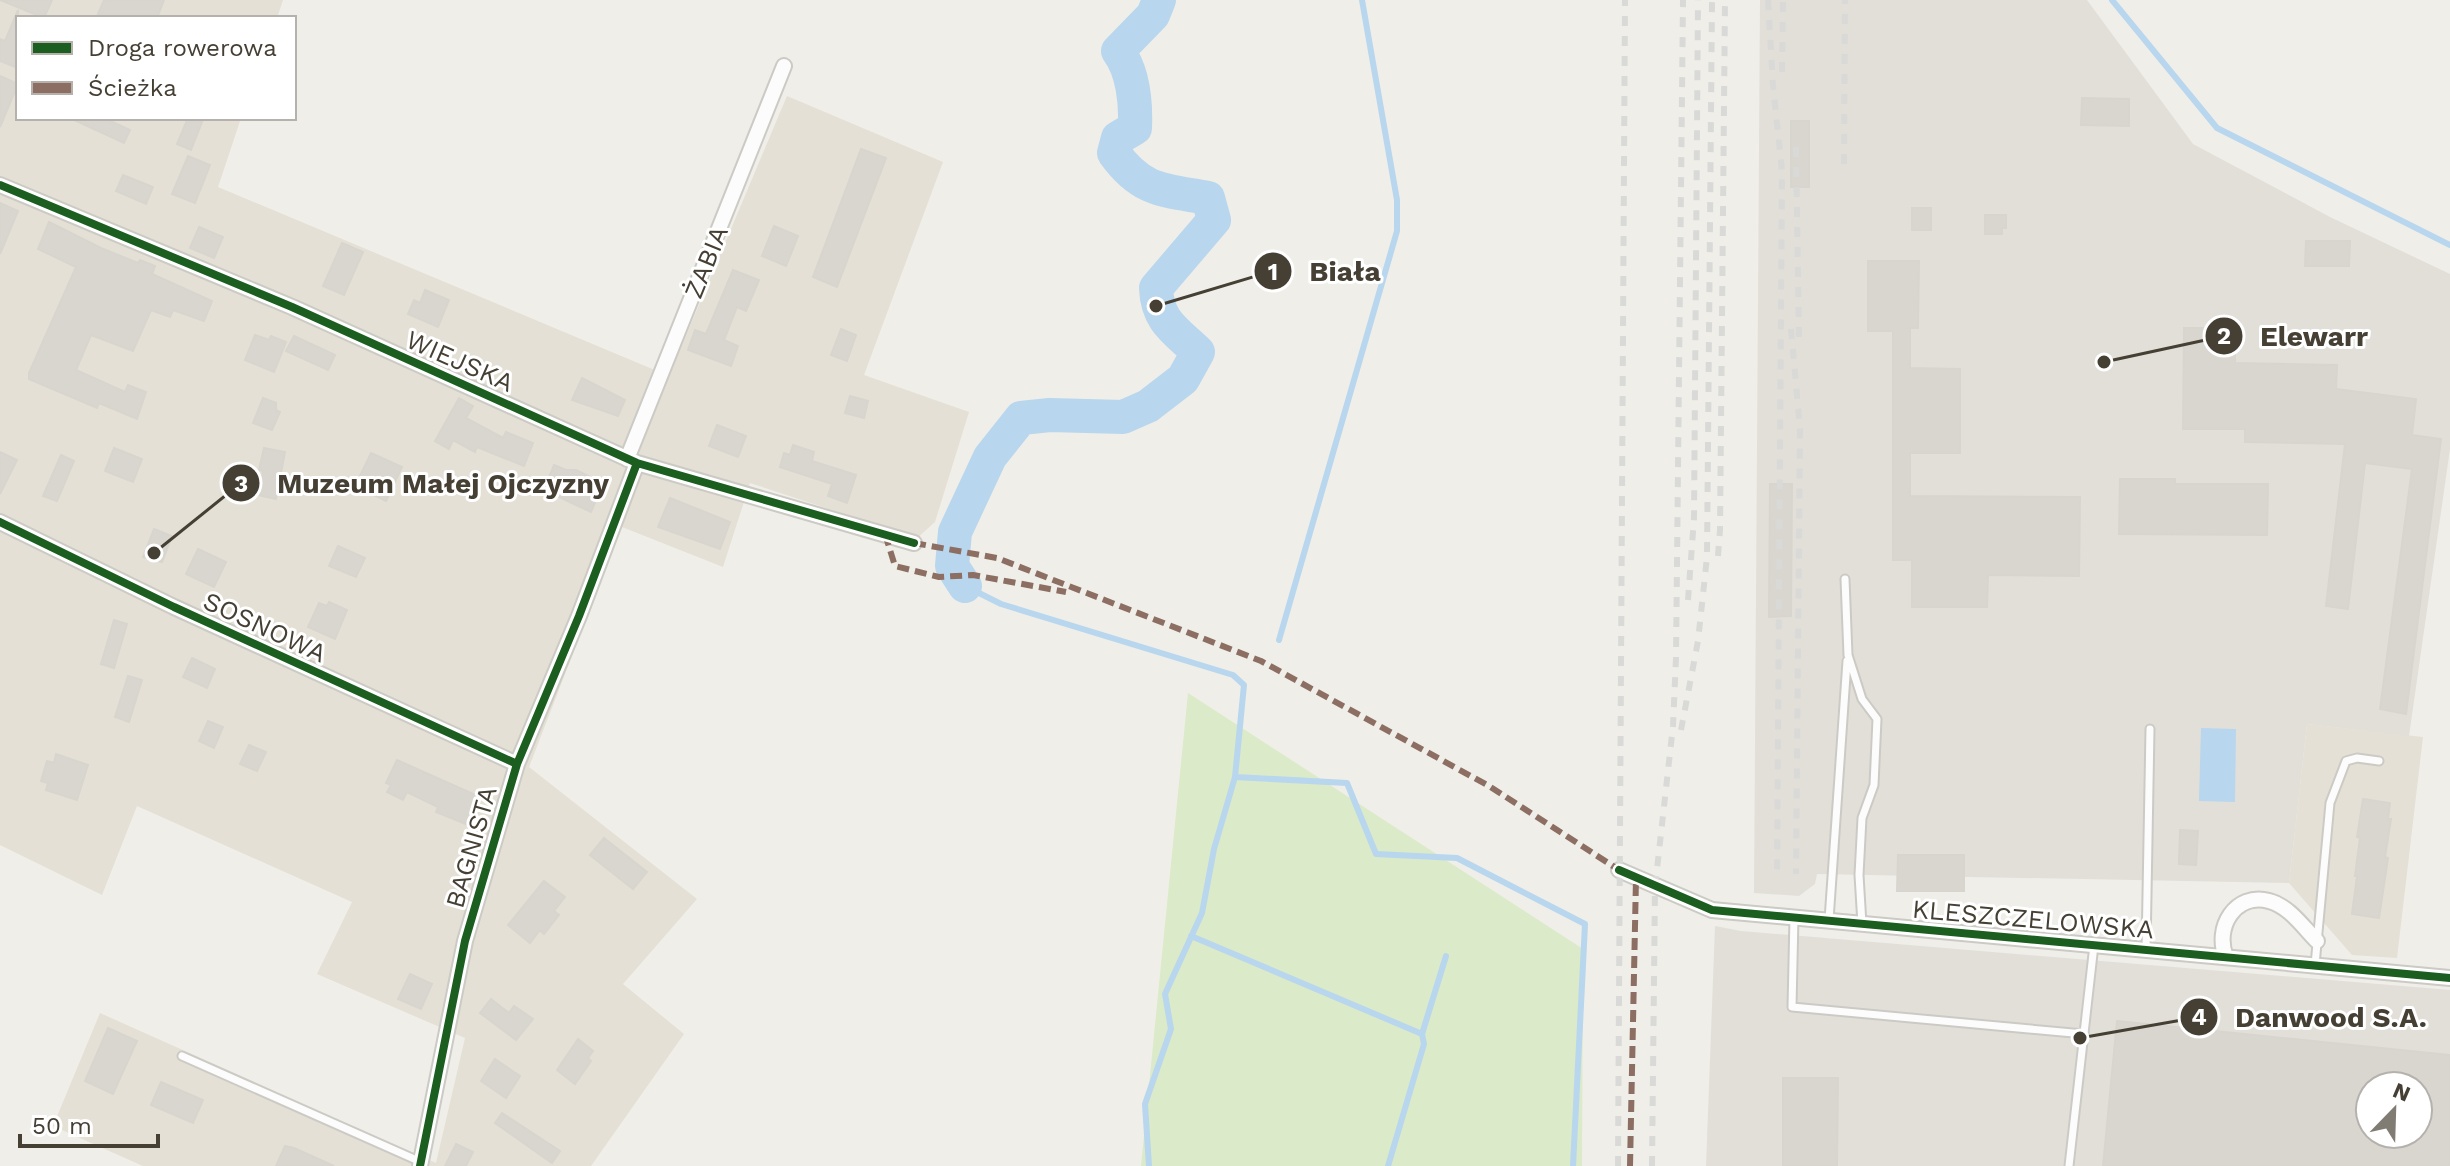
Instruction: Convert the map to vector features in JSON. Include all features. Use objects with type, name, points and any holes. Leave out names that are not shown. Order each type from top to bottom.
[{"type":"street","name":"ŻABIA","points":[[632,461],[784,66]]},
{"type":"street","name":"WIEJSKA","points":[[0,185],[292,307],[632,461],[914,543]]},
{"type":"street","name":"BAGNISTA","points":[[421,1164],[465,941],[517,764],[579,616],[632,461]]},
{"type":"street","name":"SOSNOWA","points":[[0,522],[174,607],[517,764]]},
{"type":"street","name":"KLESZCZELOWSKA","points":[[1619,870],[1712,910],[2450,978]]},
{"type":"street","points":[[2226,957],[2221,932],[2236,908],[2249,901],[2267,900],[2285,908],[2317,941]]},
{"type":"lane","points":[[1829,921],[1848,655],[1845,579]]},
{"type":"lane","points":[[1848,655],[1862,699],[1877,719],[1874,785],[1862,818],[1859,875],[1862,924]]},
{"type":"lane","points":[[2146,950],[2150,729]]},
{"type":"lane","points":[[2315,965],[2330,803],[2346,761],[2357,758],[2379,761]]},
{"type":"lane","points":[[1794,917],[1792,1007],[2084,1034]]},
{"type":"lane","points":[[2069,1166],[2094,945]]},
{"type":"lane","points":[[182,1056],[421,1164]]},
{"type":"shaded area","points":[[0,0],[283,0],[278,16],[16,16],[16,120],[240,120],[218,187],[669,376],[787,96],[943,162],[864,375],[969,412],[935,522],[917,538],[750,483],[723,567],[622,527],[529,767],[697,899],[623,984],[684,1034],[591,1166],[143,1166],[53,1126],[100,1013],[436,1163],[465,1038],[317,974],[352,902],[137,806],[102,895],[0,845]]},
{"type":"shaded area","points":[[1760,0],[2087,0],[2193,144],[2330,217],[2450,274],[2450,449],[2409,736],[2307,724],[2289,883],[1817,874],[1815,884],[1799,896],[1754,893]]},
{"type":"shaded area","points":[[2307,724],[2423,737],[2397,958],[2352,955],[2289,883]]},
{"type":"shaded area","points":[[1715,926],[1741,931],[2450,990],[2450,1166],[1706,1166]]},
{"type":"green space","points":[[1188,693],[1583,949],[1582,1166],[1141,1166]]},
{"type":"water","points":[[2201,728],[2236,729],[2235,802],[2199,801]]},
{"type":"building","points":[[0,0],[52,0],[45,16]]},
{"type":"building","points":[[104,0],[164,0],[158,16],[98,14]]},
{"type":"building","points":[[18,10],[16,67],[0,61],[0,39],[5,41]]},
{"type":"building","points":[[0,76],[16,83],[16,89],[0,127]]},
{"type":"building","points":[[2082,98],[2129,99],[2129,126],[2081,125]]},
{"type":"building","points":[[74,120],[108,120],[130,130],[124,143]]},
{"type":"building","points":[[187,120],[202,122],[191,150],[177,144]]},
{"type":"building","points":[[1791,121],[1809,121],[1809,187],[1791,187]]},
{"type":"building","points":[[861,149],[886,158],[837,287],[813,277]]},
{"type":"building","points":[[188,156],[210,165],[195,203],[172,194]]},
{"type":"building","points":[[123,175],[153,187],[146,204],[116,191]]},
{"type":"building","points":[[0,203],[18,211],[0,254]]},
{"type":"building","points":[[1912,208],[1931,208],[1931,230],[1912,230]]},
{"type":"building","points":[[1985,215],[2006,215],[2006,228],[2002,228],[2002,234],[1985,234]]},
{"type":"building","points":[[49,222],[101,248],[138,263],[140,260],[155,266],[152,274],[212,301],[204,321],[173,310],[170,317],[151,310],[133,351],[91,335],[76,370],[125,392],[128,385],[146,392],[137,419],[99,403],[97,408],[29,379],[76,267],[38,249]]},
{"type":"building","points":[[774,226],[798,236],[786,266],[762,256]]},
{"type":"building","points":[[199,227],[223,237],[214,258],[190,248]]},
{"type":"building","points":[[2306,241],[2350,241],[2349,266],[2305,266]]},
{"type":"building","points":[[342,243],[363,252],[344,295],[323,286]]},
{"type":"building","points":[[1868,261],[1919,261],[1918,328],[1910,328],[1910,368],[1960,369],[1960,453],[1910,453],[1910,496],[2080,497],[2079,576],[1988,575],[1987,607],[1912,607],[1912,560],[1893,560],[1893,331],[1868,331]]},
{"type":"building","points":[[733,270],[759,280],[746,311],[737,307],[724,340],[738,346],[731,366],[688,350],[695,330],[706,334]]},
{"type":"building","points":[[425,290],[449,300],[438,327],[408,314],[414,300],[420,303]]},
{"type":"building","points":[[2184,328],[2235,328],[2235,363],[2337,365],[2336,389],[2416,399],[2412,435],[2441,439],[2406,714],[2380,709],[2412,469],[2365,463],[2348,609],[2326,606],[2345,444],[2245,442],[2245,429],[2183,429]]},
{"type":"building","points":[[841,329],[856,335],[847,361],[831,355]]},
{"type":"building","points":[[255,335],[269,340],[271,336],[286,342],[274,372],[245,360]]},
{"type":"building","points":[[294,336],[335,355],[328,370],[286,351]]},
{"type":"building","points":[[582,378],[625,400],[618,416],[572,400]]},
{"type":"building","points":[[850,396],[868,401],[864,418],[845,413]]},
{"type":"building","points":[[263,398],[276,403],[276,410],[280,412],[272,430],[253,423]]},
{"type":"building","points":[[459,398],[473,406],[466,418],[503,438],[506,432],[533,443],[524,466],[477,447],[475,452],[453,440],[449,449],[435,441]]},
{"type":"building","points":[[717,425],[746,436],[738,457],[709,446]]},
{"type":"building","points":[[793,445],[814,452],[812,461],[856,475],[847,503],[828,496],[832,484],[780,467],[784,453],[790,455]]},
{"type":"building","points":[[114,448],[142,459],[133,482],[105,471]]},
{"type":"building","points":[[264,448],[285,452],[276,499],[258,495]]},
{"type":"building","points":[[0,452],[17,460],[0,494]]},
{"type":"building","points":[[371,453],[402,467],[386,501],[363,490],[367,481],[359,478]]},
{"type":"building","points":[[61,455],[74,461],[57,501],[43,496]]},
{"type":"building","points":[[554,465],[576,470],[603,483],[599,493],[601,498],[596,500],[591,512],[544,490]]},
{"type":"building","points":[[2120,479],[2175,479],[2175,484],[2268,484],[2267,535],[2119,534]]},
{"type":"building","points":[[1770,484],[1792,484],[1791,616],[1769,617]]},
{"type":"building","points":[[670,498],[730,522],[720,549],[658,527]]},
{"type":"building","points":[[154,529],[172,536],[162,562],[143,557]]},
{"type":"building","points":[[338,546],[365,558],[356,577],[329,566]]},
{"type":"building","points":[[198,549],[226,562],[214,587],[186,574]]},
{"type":"building","points":[[329,602],[347,610],[335,639],[308,627],[319,603],[327,606]]},
{"type":"building","points":[[114,620],[127,624],[114,668],[101,664]]},
{"type":"building","points":[[192,658],[215,669],[207,688],[183,677]]},
{"type":"building","points":[[128,676],[142,680],[129,722],[115,717]]},
{"type":"building","points":[[208,721],[223,727],[214,748],[199,741]]},
{"type":"building","points":[[249,745],[266,752],[257,771],[240,764]]},
{"type":"building","points":[[56,754],[88,765],[77,800],[46,790],[48,783],[41,781],[47,761],[54,763]]},
{"type":"building","points":[[397,760],[480,797],[468,825],[436,812],[438,807],[407,792],[403,800],[387,792],[391,785],[386,783]]},
{"type":"building","points":[[2363,799],[2390,803],[2388,819],[2391,819],[2385,857],[2388,858],[2379,918],[2352,914]]},
{"type":"building","points":[[2180,830],[2198,831],[2196,865],[2179,864]]},
{"type":"building","points":[[604,838],[647,872],[633,889],[590,855]]},
{"type":"building","points":[[1898,855],[1964,855],[1964,891],[1897,891]]},
{"type":"building","points":[[544,881],[565,897],[554,911],[559,915],[544,934],[540,930],[530,943],[508,925]]},
{"type":"building","points":[[410,974],[432,984],[421,1009],[398,999]]},
{"type":"building","points":[[491,999],[509,1013],[514,1006],[533,1019],[516,1040],[480,1013]]},
{"type":"building","points":[[2117,1021],[2450,1055],[2450,1166],[2103,1166]]},
{"type":"building","points":[[108,1028],[137,1041],[113,1094],[85,1081]]},
{"type":"building","points":[[578,1039],[593,1051],[588,1058],[591,1061],[575,1084],[557,1070]]},
{"type":"building","points":[[495,1059],[520,1076],[506,1098],[481,1081]]},
{"type":"building","points":[[1783,1078],[1838,1078],[1837,1166],[1783,1166]]},
{"type":"building","points":[[161,1082],[203,1100],[193,1123],[151,1105]]},
{"type":"building","points":[[502,1113],[560,1151],[552,1163],[495,1123]]},
{"type":"building","points":[[456,1144],[473,1152],[466,1166],[445,1166]]},
{"type":"building","points":[[285,1146],[294,1148],[334,1166],[276,1166]]},
{"type":"waterway","points":[[965,586],[952,566],[955,532],[990,457],[1021,418],[1050,415],[1123,417],[1148,406],[1183,379],[1198,352],[1164,317],[1156,288],[1214,220],[1208,198],[1166,191],[1144,182],[1114,153],[1118,138],[1135,128],[1132,88],[1127,68],[1118,51],[1153,15],[1159,0]]},
{"type":"waterway","points":[[1279,640],[1397,231],[1397,200],[1362,0]]},
{"type":"waterway","points":[[2112,0],[2217,128],[2450,245]]},
{"type":"waterway","points":[[965,586],[1001,604],[1233,675],[1244,685],[1235,777],[1214,849],[1202,913],[1165,994],[1171,1029],[1145,1104],[1149,1166]]},
{"type":"waterway","points":[[1235,777],[1347,783],[1376,854],[1457,858],[1585,924],[1573,1166]]},
{"type":"waterway","points":[[1191,936],[1422,1034],[1424,1044],[1388,1166]]},
{"type":"waterway","points":[[1422,1034],[1446,956]]},
{"type":"railway","points":[[1618,1166],[1625,0]]},
{"type":"railway","points":[[1652,1166],[1655,887],[1673,726],[1676,658],[1683,0]]},
{"type":"railway","points":[[1688,600],[1694,518],[1698,0]]},
{"type":"railway","points":[[1681,730],[1698,641],[1707,557],[1712,0]]},
{"type":"railway","points":[[1718,556],[1725,0]]},
{"type":"railway","points":[[1768,0],[1782,171],[1777,874]]},
{"type":"railway","points":[[1782,72],[1783,0]]},
{"type":"railway","points":[[1844,164],[1845,0]]},
{"type":"railway","points":[[1796,147],[1799,341]]},
{"type":"railway","points":[[1791,329],[1800,429],[1796,874]]},
{"type":"marked path","points":[[885,534],[895,566],[939,577],[973,575],[1066,592]]},
{"type":"marked path","points":[[914,543],[997,558],[1261,661],[1489,786],[1619,870]]},
{"type":"marked path","points":[[1630,1166],[1636,878]]},
{"type":"cycle path","points":[[0,185],[292,307],[637,463],[914,543]]},
{"type":"cycle path","points":[[420,1166],[465,941],[517,764],[579,616],[637,463]]},
{"type":"cycle path","points":[[0,522],[174,607],[517,764]]},
{"type":"cycle path","points":[[1619,870],[1712,910],[2450,978]]},
{"type":"place","name":"Biała","points":[[1156,306]]},
{"type":"place","name":"Elewarr","points":[[2104,362]]},
{"type":"place","name":"Muzeum Małej Ojczyzny","points":[[154,553]]},
{"type":"place","name":"Danwood S.A.","points":[[2080,1038]]}]
